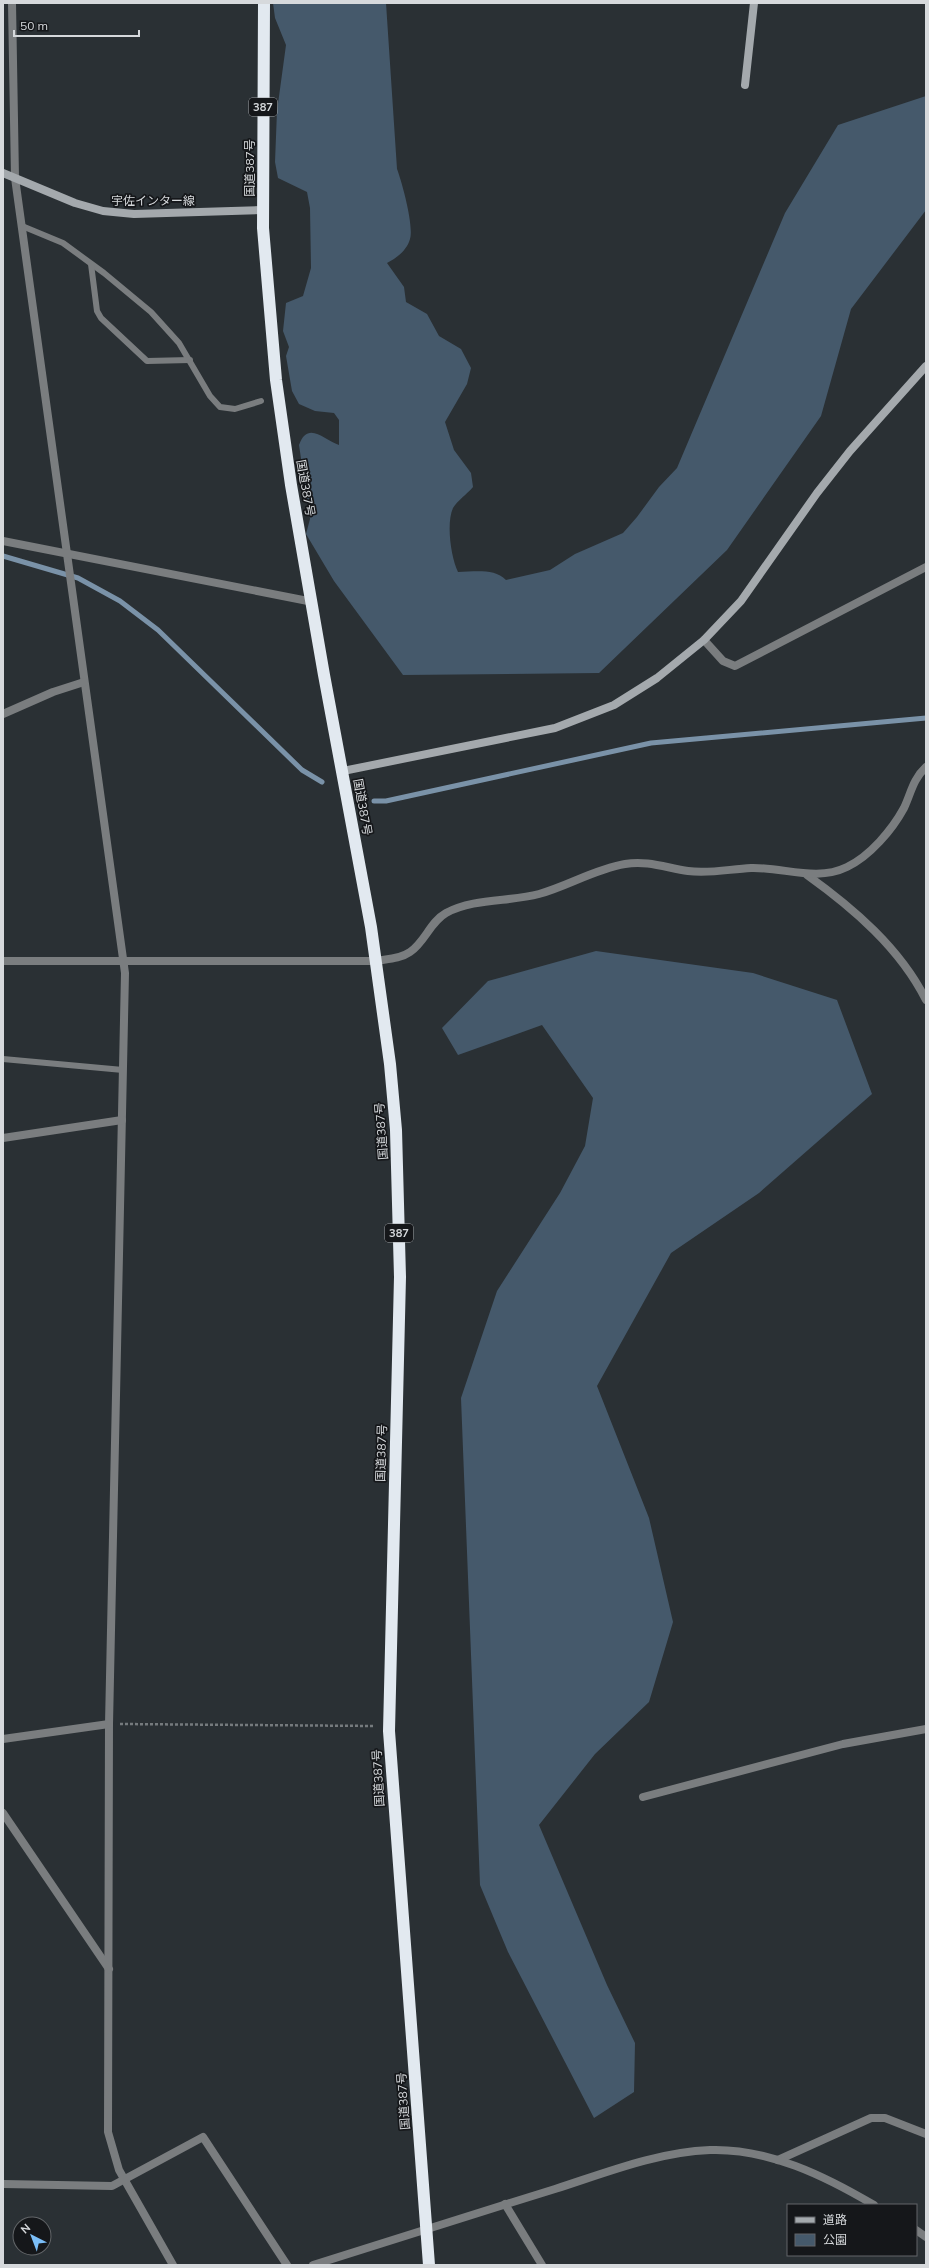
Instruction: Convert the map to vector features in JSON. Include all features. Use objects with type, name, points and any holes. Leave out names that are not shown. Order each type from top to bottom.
[{"type":"highway","name":"国道387号","points":[[264,3],[262,210],[272,342],[280,417],[376,961],[393,1094],[399,1192],[400,1277],[389,1726],[394,1812],[429,2265]]},
{"type":"street","points":[[12,3],[16,178],[84,682],[124,961],[109,1724],[108,2132],[110,2146],[124,2180],[173,2265]]},
{"type":"street","points":[[745,85],[754,3]]},
{"type":"street","name":"宇佐インター線","points":[[3,173],[75,203],[117,213],[262,210]]},
{"type":"street","points":[[343,771],[494,742],[574,721],[614,705],[657,678],[704,640],[741,601],[817,493],[850,451],[926,366]]},
{"type":"street","points":[[3,542],[67,553],[313,602]]},
{"type":"street","points":[[704,640],[723,661],[735,666],[926,567]]},
{"type":"street","points":[[3,714],[53,692],[84,682]]},
{"type":"street","points":[[3,961],[376,961],[400,957],[410,952],[438,919],[460,907],[539,894],[605,868],[626,863],[646,863],[705,872],[758,868],[806,874],[825,874],[848,867],[879,842],[904,808],[918,775],[926,767]]},
{"type":"street","points":[[806,874],[835,894],[877,934],[897,956],[926,1000]]},
{"type":"street","points":[[3,1138],[122,1120]]},
{"type":"street","points":[[3,1739],[109,1724]]},
{"type":"street","points":[[643,1798],[843,1744],[926,1729]]},
{"type":"street","points":[[3,1813],[109,1968]]},
{"type":"street","points":[[778,2160],[871,2118],[885,2118],[926,2134]]},
{"type":"street","points":[[3,2184],[107,2187],[124,2180],[202,2137],[287,2265]]},
{"type":"street","points":[[313,2265],[636,2164],[686,2152],[710,2150],[734,2152],[778,2160],[804,2169],[851,2191],[872,2204]]},
{"type":"street","points":[[506,2204],[542,2265]]},
{"type":"street","points":[[917,2231],[926,2237]]},
{"type":"lane","points":[[22,226],[63,243],[151,312],[180,343],[210,396],[220,407],[235,409],[261,401]]},
{"type":"lane","points":[[91,264],[97,311],[101,318],[147,361],[190,360]]},
{"type":"lane","points":[[3,1059],[123,1070]]},
{"type":"path","points":[[109,1724],[389,1726]]},
{"type":"green space","points":[[273,3],[386,3],[397,169],[407,204],[411,233],[409,243],[404,250],[387,263],[404,287],[406,302],[427,314],[439,336],[461,349],[471,368],[467,384],[445,422],[454,450],[471,473],[473,487],[455,505],[451,514],[450,540],[455,566],[458,572],[490,572],[501,576],[506,580],[550,570],[575,554],[623,533],[637,517],[659,487],[677,468],[785,213],[838,125],[926,96],[926,210],[851,309],[821,416],[727,550],[599,673],[403,675],[334,581],[306,534],[310,519],[299,445],[307,434],[312,433],[322,436],[339,445],[339,420],[334,413],[315,411],[299,404],[292,391],[286,356],[289,347],[283,331],[286,303],[303,296],[311,268],[310,208],[307,192],[278,178],[275,162],[277,111],[286,45],[275,18]]},
{"type":"green space","points":[[596,951],[753,973],[837,1000],[872,1094],[759,1193],[671,1253],[597,1386],[649,1518],[673,1622],[649,1702],[595,1754],[539,1825],[607,1985],[635,2043],[634,2092],[594,2118],[508,1952],[480,1885],[461,1398],[497,1291],[560,1193],[585,1146],[593,1098],[542,1025],[458,1055],[442,1028],[488,981]]},
{"type":"waterway","points":[[3,556],[78,578],[120,601],[158,630],[302,770],[322,782]]},
{"type":"waterway","points":[[374,801],[386,801],[651,743],[926,718]]}]
